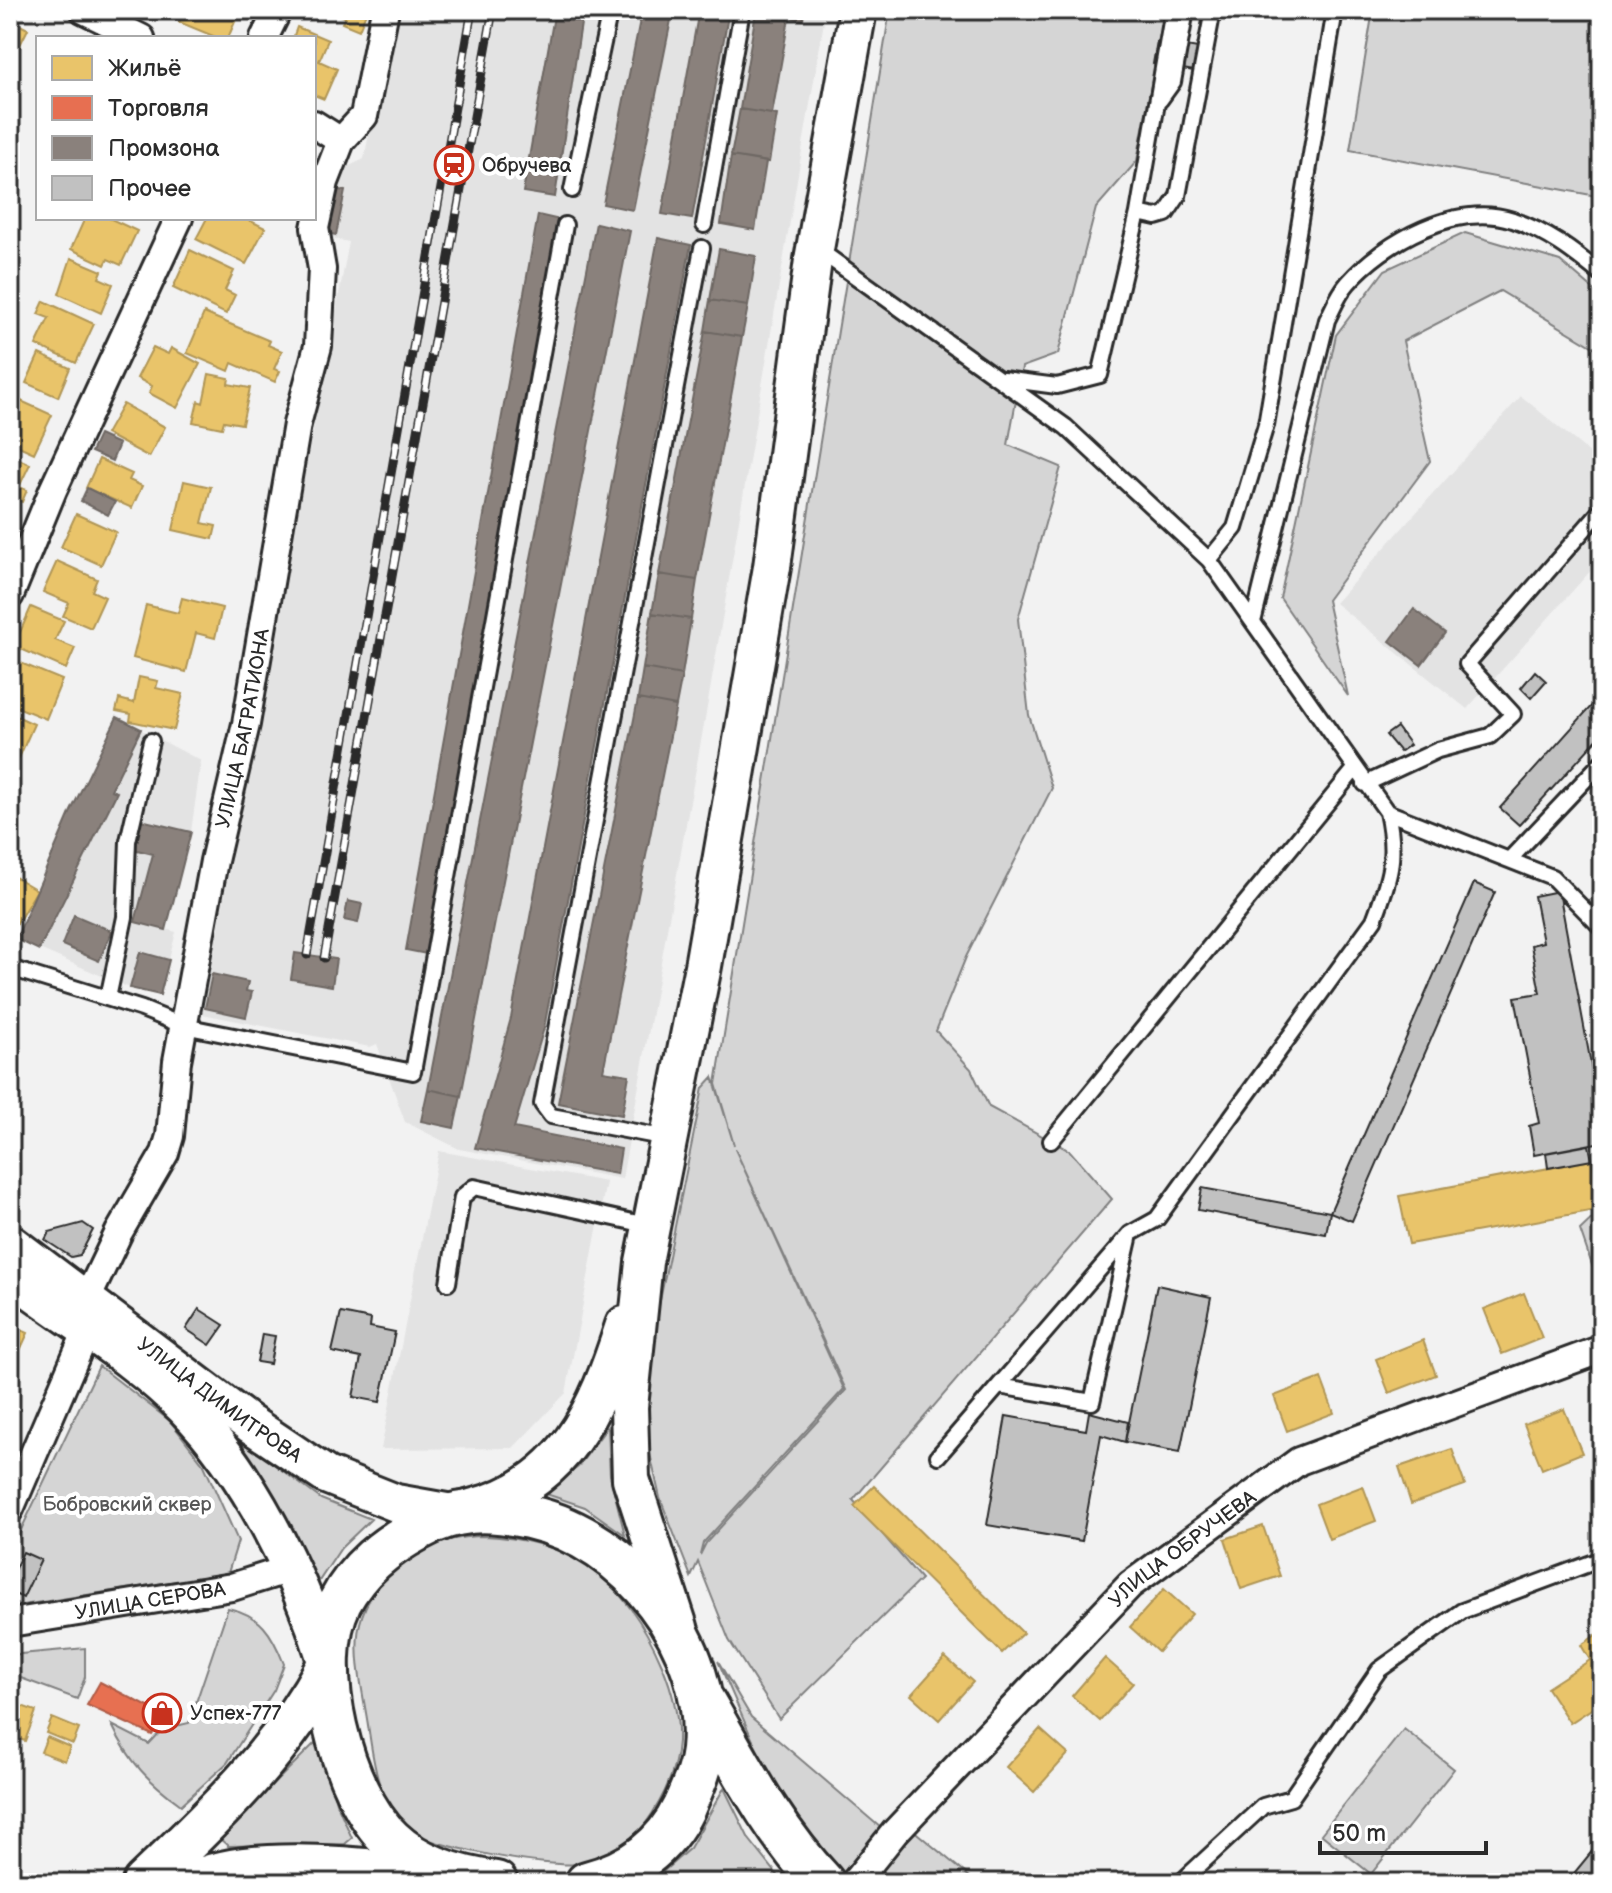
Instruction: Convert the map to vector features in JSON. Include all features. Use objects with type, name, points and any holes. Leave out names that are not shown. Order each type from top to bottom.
[{"type":"main road","name":"УЛИЦА ДИМИТРОВА","points":[[481,1882],[423,1863],[390,1840],[373,1819],[356,1786],[337,1731],[327,1664],[335,1614],[360,1571],[412,1532],[457,1511],[497,1511],[558,1524],[599,1547],[628,1569],[652,1595],[761,1804],[790,1847],[823,1883]]},
{"type":"main road","points":[[144,1883],[257,1771],[288,1735],[327,1664]]},
{"type":"main road","name":"УЛИЦА ДИМИТРОВА","points":[[587,1883],[616,1873],[648,1854],[680,1815],[697,1776],[703,1749],[691,1672]]},
{"type":"main road","points":[[193,1883],[213,1873],[255,1868],[381,1872],[481,1882]]},
{"type":"street","points":[[84,10],[137,36]]},
{"type":"street","points":[[265,36],[278,10]]},
{"type":"street","name":"УЛИЦА БАГРАТИОНА","points":[[10,1509],[119,1232],[165,1153],[214,861],[246,724],[297,424],[318,346],[322,269],[315,228],[325,182],[341,141],[364,116],[385,10]]},
{"type":"street","points":[[691,1672],[669,1592],[638,1509],[631,1479],[629,1420],[644,1262],[703,966],[772,567],[816,248],[858,10]]},
{"type":"street","points":[[316,125],[341,141]]},
{"type":"street","points":[[10,595],[53,490],[178,220]]},
{"type":"street","name":"УЛИЦА ДИМИТРОВА","points":[[10,1243],[183,1405],[222,1450],[289,1569],[327,1664]]},
{"type":"street","points":[[457,1511],[493,1503],[520,1490],[544,1471],[579,1434],[603,1386],[644,1262]]},
{"type":"street","name":"УЛИЦА ДИМИТРОВА","points":[[10,1274],[88,1314],[326,1475],[396,1503],[457,1511]]},
{"type":"street","name":"УЛИЦА ОБРУЧЕВА","points":[[854,1883],[895,1832],[1130,1585],[1299,1461],[1602,1349]]},
{"type":"street","name":"УЛИЦА СЕРОВА","points":[[10,1623],[232,1587],[289,1569]]},
{"type":"lane","points":[[572,190],[610,10]]},
{"type":"lane","points":[[704,225],[742,10]]},
{"type":"lane","points":[[999,379],[1057,386],[1100,375],[1138,213],[1173,10]]},
{"type":"lane","points":[[1157,105],[1173,82],[1186,10]]},
{"type":"lane","points":[[1138,213],[1156,217],[1166,214],[1178,196],[1213,10]]},
{"type":"lane","points":[[1209,560],[1235,528],[1266,425],[1335,10]]},
{"type":"lane","points":[[1254,618],[1327,320],[1346,285],[1375,258],[1409,236],[1463,216],[1511,219],[1559,241],[1602,275]]},
{"type":"lane","points":[[10,968],[108,998],[184,1026],[413,1072],[565,225]]},
{"type":"lane","points":[[668,1138],[551,1116],[542,1104],[702,248]]},
{"type":"lane","points":[[816,248],[1066,427],[1209,560],[1254,618],[1387,812],[1395,847],[1391,875],[1374,920],[1157,1219],[1130,1234],[938,1456]]},
{"type":"lane","points":[[1365,784],[1438,750],[1490,736],[1513,714],[1467,664],[1602,509]]},
{"type":"lane","points":[[108,998],[125,917],[128,841],[151,741]]},
{"type":"lane","points":[[1509,860],[1602,762]]},
{"type":"lane","points":[[1051,1141],[1355,769]]},
{"type":"lane","points":[[1387,812],[1552,877],[1602,928]]},
{"type":"lane","points":[[448,1283],[462,1197],[474,1187],[651,1226]]},
{"type":"lane","points":[[999,1386],[1092,1402],[1130,1234]]},
{"type":"lane","points":[[1180,1883],[1263,1806],[1291,1798],[1379,1670],[1462,1611],[1602,1559]]},
{"type":"shaded area","points":[[394,10],[826,10],[708,702],[622,1179],[459,1149],[405,1122],[377,1044],[370,1047],[202,1014],[349,242],[310,234],[313,220],[316,220],[320,180],[364,159]]},
{"type":"shaded area","points":[[1521,396],[1602,463],[1602,558],[1467,709],[1335,603]]},
{"type":"shaded area","points":[[117,717],[201,761],[191,832],[166,929],[176,932],[160,995],[130,988],[16,939],[71,811]]},
{"type":"shaded area","points":[[439,1151],[606,1182],[566,1393],[513,1448],[381,1449]]},
{"type":"green space","points":[[890,10],[1165,10],[1137,161],[1096,208],[1058,354],[1022,367],[1008,445],[1061,467],[1018,619],[1029,715],[1052,788],[966,957],[936,1031],[971,1069],[989,1107],[1070,1151],[1112,1199],[853,1500],[921,1579],[779,1719],[729,1640],[698,1562],[691,1577],[660,1498],[644,1427],[651,1345],[703,1088],[713,1077],[734,1145],[716,1084]],"holes":[[[735,1149],[846,1390],[706,1543],[700,1555],[703,1543],[844,1389]]]},
{"type":"green space","points":[[1373,10],[1602,10],[1602,197],[1350,150]]},
{"type":"green space","points":[[1465,233],[1560,261],[1602,297],[1602,352],[1500,291],[1403,341],[1430,461],[1327,600],[1348,696],[1280,598],[1336,335],[1385,270]]},
{"type":"green space","points":[[1602,1209],[1602,1294],[1580,1230]]},
{"type":"green space","name":"Бобровский сквер","points":[[99,1366],[170,1421],[204,1465],[238,1541],[228,1573],[10,1607],[10,1553]]},
{"type":"green space","points":[[608,1426],[610,1475],[625,1535],[585,1507],[543,1493],[578,1467]]},
{"type":"green space","points":[[229,1431],[321,1499],[371,1519],[341,1548],[315,1587],[227,1436]]},
{"type":"green space","points":[[477,1536],[510,1538],[540,1545],[567,1555],[591,1569],[631,1609],[648,1635],[670,1685],[678,1723],[678,1741],[671,1777],[663,1795],[646,1823],[630,1839],[611,1853],[590,1862],[544,1863],[490,1855],[420,1837],[398,1819],[383,1795],[375,1768],[360,1680],[360,1623],[378,1587],[404,1561],[433,1545]]},
{"type":"green space","points":[[228,1608],[249,1615],[264,1627],[284,1664],[274,1690],[227,1763],[181,1805],[141,1770],[112,1725],[149,1744],[163,1729],[189,1723]]},
{"type":"green space","points":[[85,1648],[85,1677],[77,1699],[10,1674],[10,1655]]},
{"type":"green space","points":[[718,1661],[751,1717],[888,1834],[849,1879],[826,1857],[787,1806],[757,1749]]},
{"type":"green space","points":[[1404,1729],[1454,1769],[1371,1874],[1321,1834]]},
{"type":"green space","points":[[316,1742],[322,1748],[336,1802],[352,1838],[345,1844],[228,1846],[220,1839],[231,1826]]},
{"type":"green space","points":[[724,1788],[749,1839],[784,1883],[689,1883],[657,1877],[690,1848]]},
{"type":"green space","points":[[912,1829],[977,1883],[865,1883]]},
{"type":"building: Жильё","points":[[184,10],[240,10],[229,36],[213,36],[179,22]]},
{"type":"building: Жильё","points":[[326,10],[367,10],[359,30],[342,23],[345,17]]},
{"type":"building: Жильё","points":[[10,20],[28,29],[13,59],[10,57]]},
{"type":"building: Жильё","points":[[297,27],[328,40],[319,61],[337,69],[324,99],[316,96],[316,36],[294,36]]},
{"type":"building: Жильё","points":[[84,220],[113,220],[137,231],[121,265],[108,259],[105,265],[71,249]]},
{"type":"building: Жильё","points":[[206,220],[249,220],[265,228],[246,264],[196,239]]},
{"type":"building: Жильё","points":[[190,250],[234,271],[225,290],[235,295],[226,314],[173,288]]},
{"type":"building: Жильё","points":[[71,258],[102,271],[99,278],[113,284],[101,313],[59,294]]},
{"type":"building: Жильё","points":[[44,301],[94,324],[76,363],[36,345],[49,318],[38,314]]},
{"type":"building: Жильё","points":[[204,313],[270,341],[268,345],[282,351],[274,369],[280,371],[275,382],[232,363],[229,371],[187,353]]},
{"type":"building: Жильё","points":[[153,347],[168,354],[171,348],[200,364],[177,408],[149,393],[152,386],[137,378]]},
{"type":"building: Жильё","points":[[39,354],[70,368],[58,397],[26,383]]},
{"type":"building: Жильё","points":[[209,374],[229,378],[228,384],[250,388],[242,424],[224,421],[222,428],[193,422],[198,401],[203,403]]},
{"type":"building: Жильё","points":[[10,396],[52,415],[34,453],[10,442]]},
{"type":"building: Жильё","points":[[123,404],[165,427],[149,457],[106,434]]},
{"type":"building: Жильё","points":[[10,455],[30,464],[19,487],[27,490],[22,502],[10,497]]},
{"type":"building: Жильё","points":[[99,459],[132,474],[129,480],[142,486],[132,508],[86,488]]},
{"type":"building: Жильё","points":[[184,481],[211,487],[202,523],[216,526],[213,539],[173,530]]},
{"type":"building: Жильё","points":[[76,514],[116,532],[101,565],[61,547]]},
{"type":"building: Жильё","points":[[57,561],[97,579],[92,591],[105,597],[91,628],[63,616],[69,603],[43,592]]},
{"type":"building: Жильё","points":[[182,598],[222,608],[215,638],[196,633],[186,672],[133,658],[146,605],[178,613]]},
{"type":"building: Жильё","points":[[31,607],[64,621],[55,640],[75,648],[66,669],[14,646]]},
{"type":"building: Жильё","points":[[11,659],[62,680],[46,719],[10,704]]},
{"type":"building: Жильё","points":[[139,677],[158,681],[156,688],[183,694],[174,730],[130,721],[131,714],[116,711],[119,699],[134,703]]},
{"type":"building: Жильё","points":[[10,713],[34,724],[19,758],[10,754]]},
{"type":"building: Жильё","points":[[10,874],[37,890],[16,925],[10,921]]},
{"type":"building: Жильё","points":[[1592,1160],[1601,1209],[1409,1244],[1399,1196]]},
{"type":"building: Жильё","points":[[1524,1293],[1542,1338],[1502,1354],[1484,1309]]},
{"type":"building: Жильё","points":[[10,1325],[28,1333],[10,1372]]},
{"type":"building: Жильё","points":[[1423,1340],[1436,1375],[1389,1393],[1376,1359]]},
{"type":"building: Жильё","points":[[1321,1378],[1334,1413],[1287,1431],[1274,1396]]},
{"type":"building: Жильё","points":[[1564,1409],[1582,1453],[1542,1469],[1524,1424]]},
{"type":"building: Жильё","points":[[1452,1449],[1465,1485],[1411,1504],[1399,1467]]},
{"type":"building: Жильё","points":[[874,1486],[1023,1633],[1002,1653],[854,1506]]},
{"type":"building: Жильё","points":[[1363,1486],[1376,1521],[1329,1539],[1316,1504]]},
{"type":"building: Жильё","points":[[1263,1526],[1280,1576],[1241,1589],[1225,1539]]},
{"type":"building: Жильё","points":[[1164,1589],[1192,1614],[1158,1652],[1130,1627]]},
{"type":"building: Жильё","points":[[1602,1631],[1602,1702],[1570,1723],[1547,1688],[1590,1660],[1581,1645]]},
{"type":"building: Жильё","points":[[945,1657],[973,1682],[939,1720],[911,1695]]},
{"type":"building: Жильё","points":[[1105,1658],[1133,1683],[1100,1721],[1072,1696]]},
{"type":"building: Жильё","points":[[10,1702],[36,1711],[25,1741],[10,1736]]},
{"type":"building: Жильё","points":[[52,1718],[79,1729],[73,1744],[46,1733]]},
{"type":"building: Жильё","points":[[1040,1729],[1068,1754],[1034,1792],[1006,1767]]},
{"type":"building: Жильё","points":[[47,1737],[70,1747],[65,1761],[41,1752]]},
{"type":"building: Торговля","points":[[100,1682],[152,1709],[165,1706],[175,1708],[178,1716],[172,1723],[160,1723],[152,1735],[87,1705]]},
{"type":"building: Промзона","points":[[555,10],[583,10],[555,197],[523,192]]},
{"type":"building: Промзона","points":[[642,10],[673,10],[633,210],[603,204]]},
{"type":"building: Промзона","points":[[699,10],[729,10],[692,219],[662,214]]},
{"type":"building: Промзона","points":[[757,10],[804,10],[803,20]]},
{"type":"building: Промзона","points":[[756,12],[789,18],[772,114],[740,109]]},
{"type":"building: Промзона","points":[[740,109],[777,115],[769,162],[731,156]]},
{"type":"building: Промзона","points":[[731,156],[766,162],[755,230],[721,224]]},
{"type":"building: Промзона","points":[[329,188],[345,191],[336,235],[319,231]]},
{"type":"building: Промзона","points":[[538,215],[560,220],[427,954],[406,950]]},
{"type":"building: Промзона","points":[[596,223],[630,231],[461,1096],[428,1089]]},
{"type":"building: Промзона","points":[[658,238],[691,245],[544,1028],[514,1128],[621,1149],[617,1174],[475,1148],[511,1018]]},
{"type":"building: Промзона","points":[[719,249],[756,256],[748,306],[710,300]]},
{"type":"building: Промзона","points":[[710,300],[748,306],[742,337],[705,331]]},
{"type":"building: Промзона","points":[[705,331],[742,337],[697,580],[659,574]]},
{"type":"building: Промзона","points":[[99,435],[119,444],[112,461],[91,452]]},
{"type":"building: Промзона","points":[[87,488],[115,502],[108,515],[81,501]]},
{"type":"building: Промзона","points":[[659,574],[697,580],[691,619],[652,613]]},
{"type":"building: Промзона","points":[[1414,609],[1445,633],[1421,665],[1390,641]]},
{"type":"building: Промзона","points":[[652,613],[691,619],[682,675],[643,668]]},
{"type":"building: Промзона","points":[[643,668],[682,675],[676,706],[638,699]]},
{"type":"building: Промзона","points":[[638,699],[676,706],[603,1071],[629,1075],[622,1115],[558,1103]]},
{"type":"building: Промзона","points":[[117,717],[141,729],[111,790],[117,792],[39,950],[16,939],[71,811]]},
{"type":"building: Промзона","points":[[141,820],[191,832],[166,930],[135,922],[153,854],[133,849]]},
{"type":"building: Промзона","points":[[348,901],[362,904],[358,923],[344,920]]},
{"type":"building: Промзона","points":[[74,915],[112,931],[99,961],[62,945]]},
{"type":"building: Промзона","points":[[140,952],[169,960],[160,995],[130,988]]},
{"type":"building: Промзона","points":[[295,953],[336,959],[332,986],[291,979]]},
{"type":"building: Промзона","points":[[212,974],[248,982],[246,991],[252,992],[246,1017],[205,1008]]},
{"type":"building: Промзона","points":[[428,1089],[461,1096],[454,1128],[421,1121]]},
{"type":"building: Прочее","points":[[1157,41],[1204,49],[1200,72],[1153,64]]},
{"type":"building: Прочее","points":[[1535,671],[1546,681],[1531,698],[1521,688]]},
{"type":"building: Прочее","points":[[1602,694],[1602,734],[1519,825],[1500,808]]},
{"type":"building: Прочее","points":[[1397,727],[1410,745],[1400,752],[1386,735]]},
{"type":"building: Прочее","points":[[1474,883],[1495,892],[1352,1221],[1330,1212]]},
{"type":"building: Прочее","points":[[1559,891],[1602,1124],[1602,1142],[1534,1155],[1529,1126],[1539,1123],[1515,997],[1540,993],[1531,945],[1543,942],[1534,896]]},
{"type":"building: Прочее","points":[[1589,1145],[1592,1160],[1548,1168],[1546,1153]]},
{"type":"building: Прочее","points":[[1202,1188],[1330,1212],[1326,1234],[1198,1210]]},
{"type":"building: Прочее","points":[[83,1223],[93,1230],[80,1255],[71,1257],[45,1240],[49,1232]]},
{"type":"building: Прочее","points":[[1157,1285],[1211,1297],[1180,1452],[1125,1442]]},
{"type":"building: Прочее","points":[[199,1309],[224,1325],[210,1345],[186,1329]]},
{"type":"building: Прочее","points":[[341,1313],[371,1319],[370,1327],[395,1332],[380,1402],[353,1397],[361,1358],[332,1352]]},
{"type":"building: Прочее","points":[[262,1334],[275,1336],[270,1364],[257,1362]]},
{"type":"building: Прочее","points":[[1089,1412],[1128,1422],[1125,1442],[1101,1435],[1082,1541],[987,1525],[1006,1416],[1086,1430]]},
{"type":"building: Прочее","points":[[23,1552],[41,1560],[23,1598],[10,1592],[10,1578]]},
{"type":"building: Прочее","points":[[1602,1839],[1602,1883],[1566,1883]]},
{"type":"railway","points":[[307,955],[472,10]]},
{"type":"railway","points":[[324,958],[493,10]]},
{"type":"place","name":"Обручева","points":[[454,165]]},
{"type":"place","name":"Успех-777","points":[[162,1713]]}]
